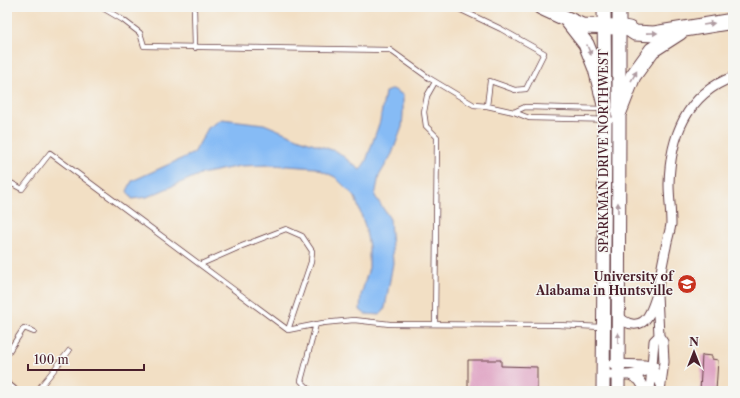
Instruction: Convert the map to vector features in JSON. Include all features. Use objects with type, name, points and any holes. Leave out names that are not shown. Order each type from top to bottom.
[{"type":"highway","points":[[541,7],[582,26],[628,29],[635,33],[654,34],[733,20]]},
{"type":"highway","points":[[566,18],[586,44],[612,112]]},
{"type":"highway","points":[[612,112],[633,76],[652,50],[686,28]]},
{"type":"main road","name":"SPARKMAN DRIVE NORTHWEST","points":[[604,7],[611,27],[618,315],[622,371],[618,391]]},
{"type":"main road","name":"SPARKMAN DRIVE NORTHWEST","points":[[611,27],[619,7]]},
{"type":"main road","name":"SPARKMAN DRIVE NORTHWEST","points":[[603,391],[612,112]]},
{"type":"street","points":[[661,387],[664,357],[663,342],[659,336],[657,294],[671,224],[669,185],[672,150],[679,127],[689,110],[704,94],[724,80],[733,77]]},
{"type":"street","points":[[618,315],[621,319],[631,324],[641,323],[649,314],[657,294]]},
{"type":"street","points":[[650,391],[654,341],[659,336]]},
{"type":"street","points":[[604,370],[645,371],[652,368],[664,357]]},
{"type":"street","points":[[622,371],[645,365],[652,368],[661,387]]},
{"type":"street","points":[[622,371],[639,380],[646,391]]},
{"type":"street","points":[[7,387],[12,391]]},
{"type":"lane","points":[[101,7],[123,20],[140,34],[144,46],[390,50],[435,82],[474,105],[487,106],[514,112],[529,118],[612,112]]},
{"type":"lane","points":[[194,7],[195,48]]},
{"type":"lane","points":[[455,7],[501,29],[544,53],[526,89],[515,90],[490,81],[487,106]]},
{"type":"lane","points":[[435,82],[427,96],[424,112],[426,126],[437,137],[435,323]]},
{"type":"lane","points":[[514,112],[525,107],[612,112]]},
{"type":"lane","points":[[7,181],[22,189],[50,153],[288,330],[316,324],[354,320],[390,324],[558,324],[604,327]]},
{"type":"lane","points":[[201,264],[286,229],[302,236],[312,251],[311,262],[288,330]]},
{"type":"lane","points":[[311,391],[301,381],[316,324]]},
{"type":"lane","points":[[7,354],[24,328],[34,332]]},
{"type":"lane","points":[[37,391],[69,351]]},
{"type":"water","points":[[393,89],[403,95],[402,127],[392,154],[379,176],[375,196],[390,219],[393,263],[385,308],[380,315],[365,314],[360,310],[361,295],[369,268],[369,247],[365,226],[355,197],[335,177],[316,168],[272,165],[240,166],[201,174],[147,197],[132,199],[127,191],[132,181],[194,153],[208,128],[222,119],[264,124],[300,139],[338,152],[360,170],[366,161],[380,121],[385,92]]},
{"type":"building","points":[[702,355],[712,356],[712,359],[718,360],[716,391],[700,391]]},
{"type":"building","points":[[468,360],[501,360],[501,366],[537,367],[537,391],[468,391]]},
{"type":"place","name":"University of Alabama in Huntsville","points":[[687,284]]}]
